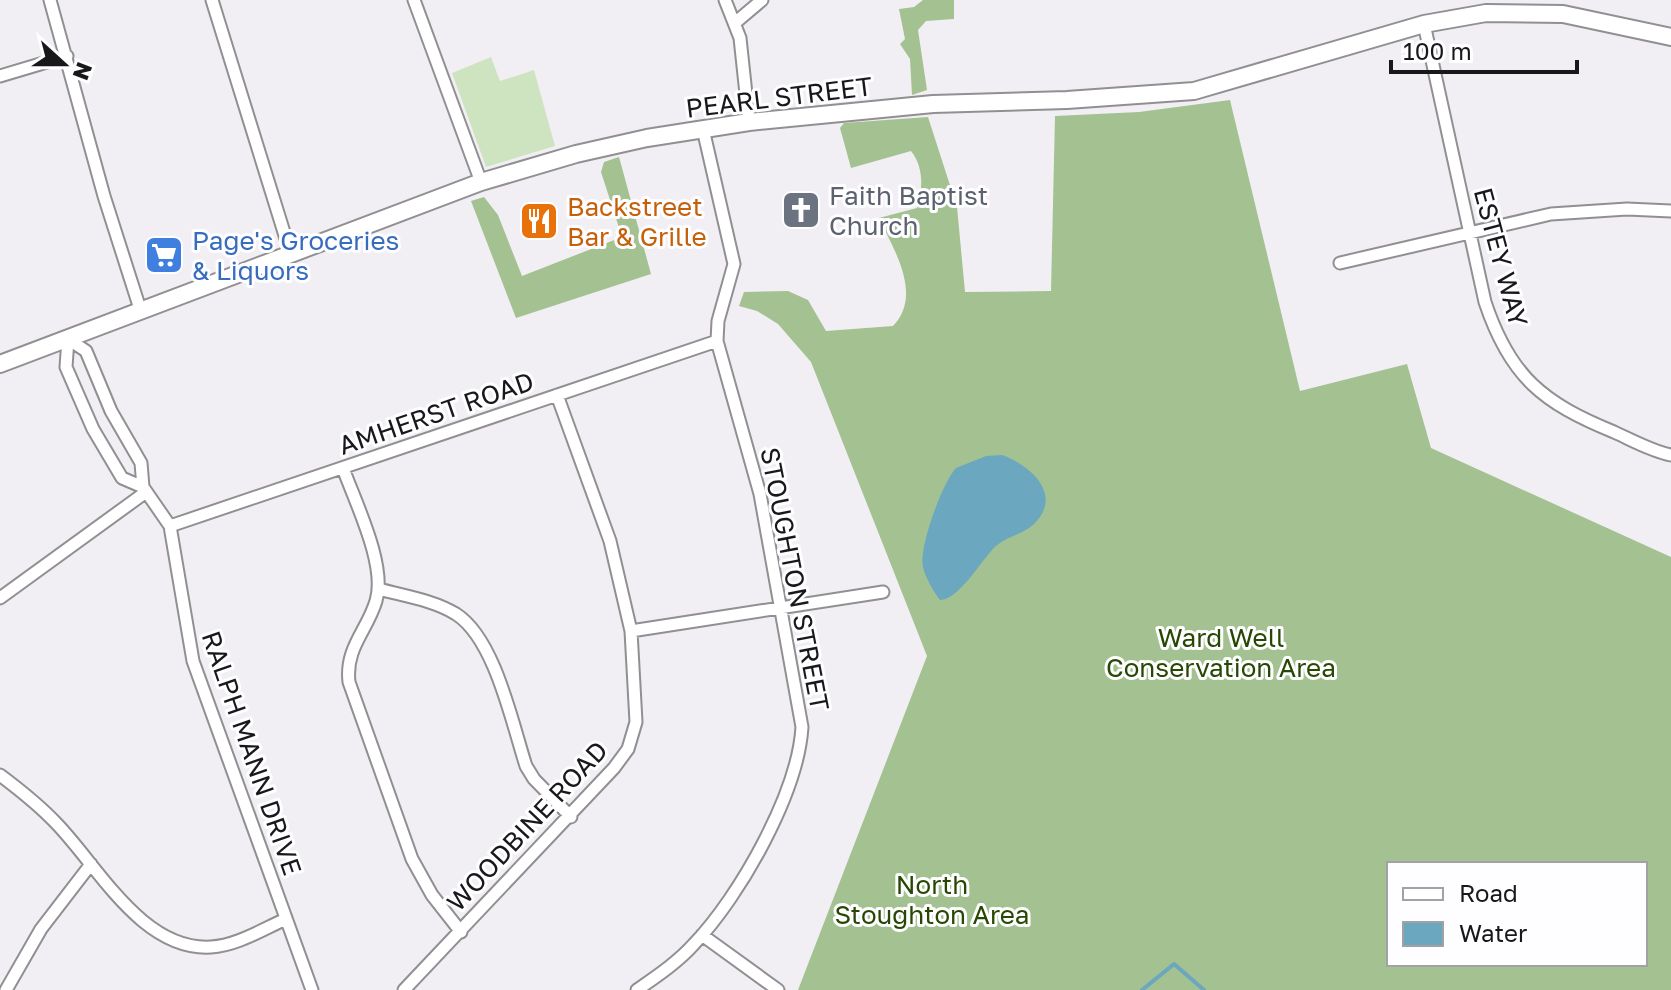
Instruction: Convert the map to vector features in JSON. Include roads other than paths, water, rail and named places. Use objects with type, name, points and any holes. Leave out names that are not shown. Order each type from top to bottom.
[{"type":"main road","name":"PEARL STREET","points":[[0,364],[481,182],[576,154],[703,129],[933,104],[1067,100],[1194,91],[1424,24],[1486,13],[1524,11],[1591,20],[1671,37]]},
{"type":"street","points":[[50,0],[104,196],[141,312]]},
{"type":"street","points":[[212,0],[291,255]]},
{"type":"street","points":[[414,0],[481,182]]},
{"type":"street","points":[[725,0],[736,22],[749,122]]},
{"type":"street","points":[[736,22],[762,0]]},
{"type":"street","name":"ESTEY WAY","points":[[1424,24],[1470,232],[1497,336],[1514,366],[1535,391],[1571,414],[1671,455]]},
{"type":"street","points":[[0,76],[67,56]]},
{"type":"street","name":"STOUGHTON STREET","points":[[637,990],[702,935],[739,887],[785,796],[801,748],[802,727],[783,607],[760,494],[717,341],[718,321],[734,264],[703,129]]},
{"type":"street","points":[[1340,263],[1580,210],[1671,211]]},
{"type":"street","name":"RALPH MANN DRIVE","points":[[145,489],[122,478],[93,429],[66,367],[68,339],[86,351],[111,411],[141,463],[145,489],[170,526],[193,661],[312,990]]},
{"type":"street","name":"AMHERST ROAD","points":[[170,526],[717,341]]},
{"type":"street","name":"WOODBINE ROAD","points":[[404,990],[571,817],[628,749],[636,722],[631,631],[610,541],[557,395]]},
{"type":"street","points":[[343,468],[377,566],[379,589],[376,602],[351,651],[349,682],[412,859],[432,895],[461,932]]},
{"type":"street","points":[[0,598],[145,489]]},
{"type":"street","points":[[379,589],[448,610],[474,631],[486,651],[526,766],[542,789],[571,817]]},
{"type":"street","points":[[631,631],[883,592]]},
{"type":"street","points":[[0,775],[57,824],[149,924],[194,946],[213,947],[236,941],[286,919]]},
{"type":"street","points":[[6,990],[41,929],[91,864]]},
{"type":"street","points":[[702,935],[778,990]]},
{"type":"water","points":[[1002,455],[1023,466],[1040,482],[1046,502],[1042,513],[1029,528],[997,545],[961,588],[940,600],[926,575],[922,558],[939,500],[956,468],[986,456]]},
{"type":"waterway","points":[[1142,990],[1174,964],[1204,990]]},
{"type":"place","name":"Faith Baptist Church","points":[[801,210]]},
{"type":"place","name":"Backstreet Bar & Grille","points":[[539,221]]},
{"type":"place","name":"Page's Groceries & Liquors","points":[[164,255]]},
{"type":"park label","name":"Ward Well Conservation Area","points":[[1221,652]]},
{"type":"park label","name":"North Stoughton Area","points":[[932,899]]}]
